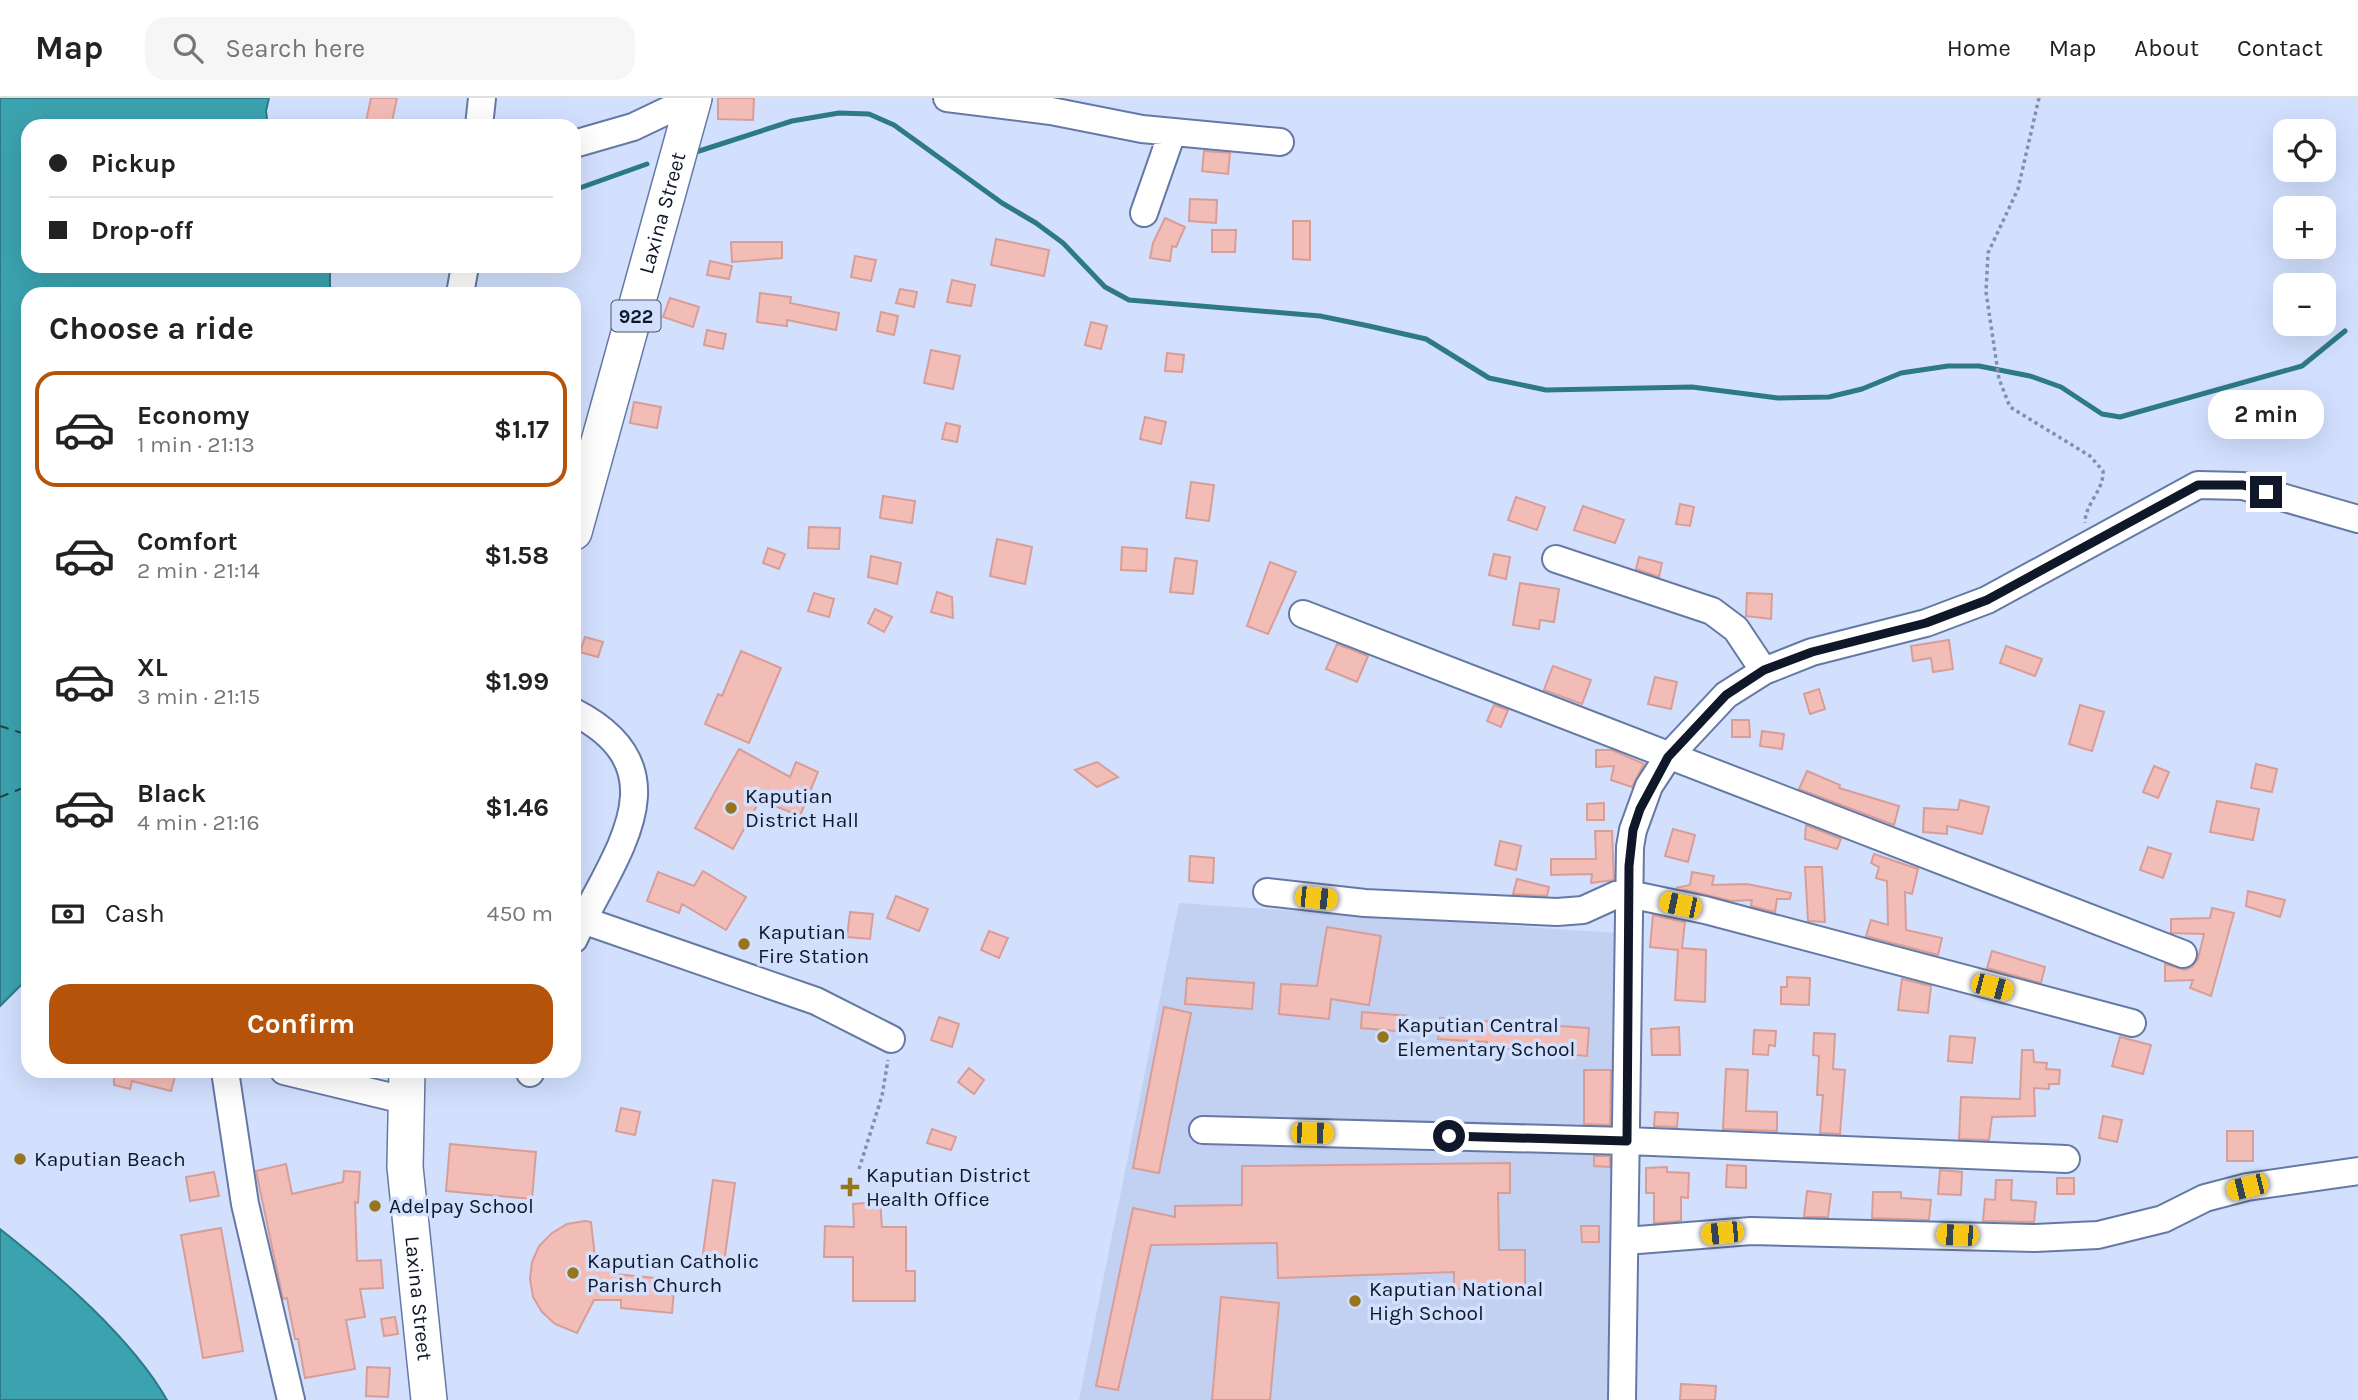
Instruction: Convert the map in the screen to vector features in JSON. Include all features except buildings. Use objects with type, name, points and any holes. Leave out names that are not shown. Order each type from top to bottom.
[{"type":"main road","name":"Laxina Street","points":[[581,507],[694,98]]},
{"type":"main road","name":"Laxina Street","points":[[406,1086],[405,1167],[429,1400]]},
{"type":"street","points":[[480,119],[482,98]]},
{"type":"street","points":[[581,142],[633,127],[694,98]]},
{"type":"street","points":[[947,98],[1051,111],[1172,133],[1280,142]]},
{"type":"street","points":[[1144,213],[1172,133]]},
{"type":"street","points":[[1622,1400],[1629,894],[1633,830],[1649,786],[1668,757],[1726,695],[1764,670],[1812,652],[1953,613],[2017,585],[2092,541],[2198,485],[2243,485],[2358,519]]},
{"type":"street","points":[[1556,559],[1712,611],[1736,629],[1764,670]]},
{"type":"street","points":[[1303,614],[2183,954]]},
{"type":"street","points":[[581,716],[594,722],[613,738],[626,760],[634,785],[630,829],[581,918]]},
{"type":"street","points":[[1267,892],[1365,903],[1558,912],[1583,910],[1616,895],[1629,894],[1757,923],[2132,1023]]},
{"type":"street","points":[[581,926],[816,1001],[891,1038]]},
{"type":"street","points":[[226,1078],[231,1125],[248,1216],[291,1400]]},
{"type":"street","points":[[341,1078],[406,1086]]},
{"type":"street","points":[[1203,1130],[1627,1141],[2066,1159]]},
{"type":"street","points":[[1626,1241],[1751,1231],[2035,1238],[2098,1235],[2163,1219],[2224,1192],[2358,1171]]},
{"type":"path","points":[[2039,98],[2018,189],[1988,253],[1986,292],[1999,380],[2010,407],[2090,456],[2103,471],[2099,489],[2085,513],[2085,524],[2092,541]]},
{"type":"path","points":[[859,1169],[882,1096],[891,1038]]},
{"type":"shaded area","points":[[0,98],[269,98],[267,119],[21,119],[21,273],[330,273],[330,287],[21,287],[21,985],[0,1006]]},
{"type":"shaded area","points":[[1179,903],[1616,933],[1609,1400],[1079,1400]]},
{"type":"shaded area","points":[[0,1229],[68,1286],[113,1330],[152,1376],[167,1400],[0,1400]]},
{"type":"waterway","points":[[696,152],[792,121],[839,113],[869,114],[894,125],[1002,203],[1036,223],[1063,243],[1105,287],[1129,300],[1320,316],[1369,326],[1426,339],[1489,378],[1546,390],[1692,387],[1778,398],[1829,397],[1862,389],[1901,373],[1948,366],[1979,366],[2030,376],[2061,387],[2102,414],[2120,417],[2302,366],[2345,331]]},
{"type":"waterway","points":[[581,188],[647,164]]},
{"type":"ferry route","points":[[0,726],[21,733]]},
{"type":"ferry route","points":[[0,797],[21,789]]},
{"type":"place","name":"Kaputian District Hall","points":[[731,808]]},
{"type":"place","name":"Kaputian Fire Station","points":[[744,944]]},
{"type":"place","name":"Kaputian Central Elementary School","points":[[1383,1037]]},
{"type":"place","name":"Kaputian Beach","points":[[20,1159]]},
{"type":"place","name":"Kaputian District Health Office","points":[[850,1187]]},
{"type":"place","name":"Adelpay School","points":[[375,1206]]},
{"type":"place","name":"Kaputian Catholic Parish Church","points":[[573,1273]]},
{"type":"place","name":"Kaputian National High School","points":[[1355,1301]]},
{"type":"route","points":[[1449,1136],[1627,1141],[1629,866],[1633,830],[1649,786],[1668,757],[1689,731],[1726,695],[1764,670],[1787,661],[1926,623],[1987,600],[2198,485],[2243,485],[2266,492]]}]
